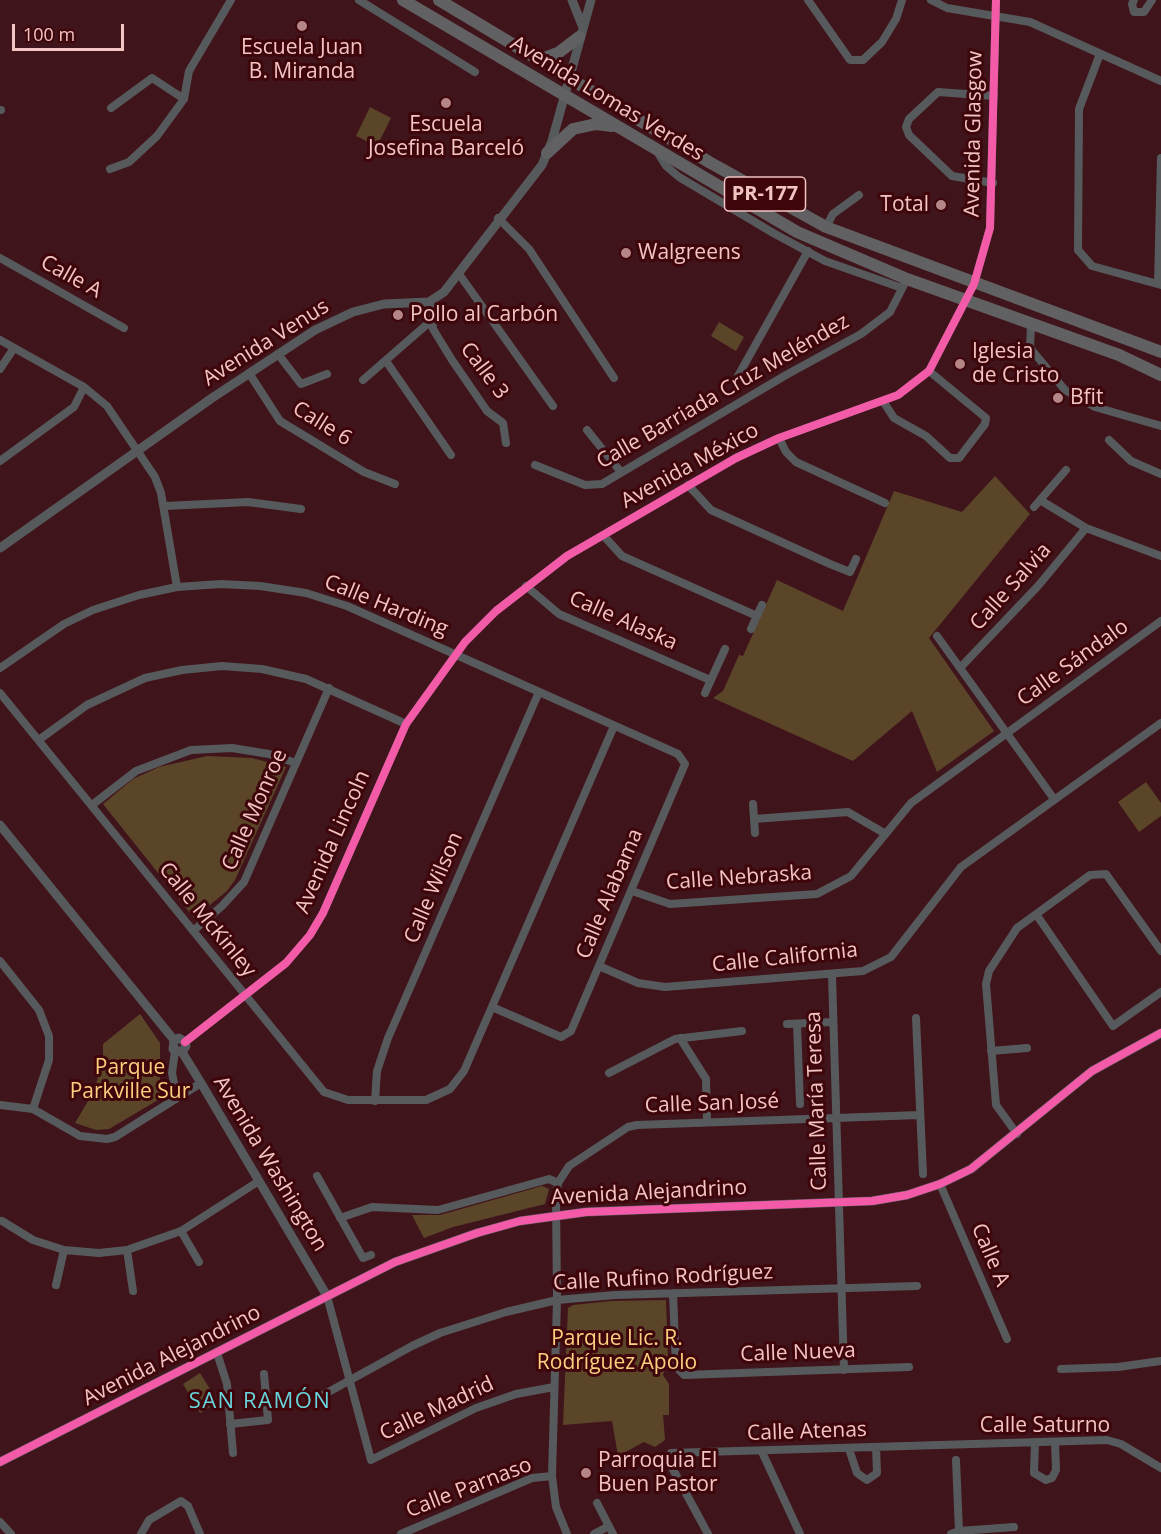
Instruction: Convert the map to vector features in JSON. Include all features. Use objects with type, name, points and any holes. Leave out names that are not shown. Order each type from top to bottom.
[{"type":"main road","name":"Avenida Lomas Verdes","points":[[403,0],[797,232],[905,284],[966,302],[1119,355],[1161,375]]},
{"type":"main road","name":"Avenida Lomas Verdes","points":[[439,0],[754,188],[826,227],[1161,352]]},
{"type":"main road","points":[[539,60],[558,53],[580,31]]},
{"type":"main road","points":[[547,153],[573,129],[596,124],[614,126]]},
{"type":"street","points":[[110,169],[129,162],[158,136],[184,99],[189,71],[231,0]]},
{"type":"street","points":[[359,0],[476,72]]},
{"type":"street","points":[[572,0],[580,31]]},
{"type":"street","points":[[429,302],[444,292],[498,218],[535,176],[547,153],[565,96],[580,31],[591,0]]},
{"type":"street","points":[[808,0],[850,60],[863,60],[882,42],[896,19],[903,0]]},
{"type":"street","points":[[931,0],[947,9],[1030,22],[1161,81]]},
{"type":"street","name":"Avenida Glasgow","points":[[966,302],[974,284],[990,228],[993,183],[996,0]]},
{"type":"street","points":[[1134,0],[1132,4],[1134,12],[1144,12],[1152,0]]},
{"type":"street","points":[[1100,54],[1079,109],[1078,250],[1092,266],[1160,284],[1161,158]]},
{"type":"street","points":[[111,108],[152,78],[184,99]]},
{"type":"street","points":[[993,183],[952,176],[909,135],[906,128],[909,119],[938,92],[994,96]]},
{"type":"street","points":[[658,152],[666,166],[680,177],[808,251],[846,270],[905,284]]},
{"type":"street","points":[[826,227],[832,214],[859,195]]},
{"type":"street","points":[[498,218],[529,249],[614,378]]},
{"type":"street","points":[[738,376],[808,251]]},
{"type":"street","name":"Calle A","points":[[0,258],[124,328]]},
{"type":"street","points":[[459,274],[552,406]]},
{"type":"street","name":"Calle Barriada Cruz Meléndez","points":[[535,465],[585,485],[602,484],[620,471],[786,375],[843,346],[890,312],[905,284]]},
{"type":"street","name":"Calle 3","points":[[429,302],[434,309],[433,329],[487,411],[503,423],[506,443]]},
{"type":"street","name":"Avenida Venus","points":[[0,548],[137,450],[315,330],[353,312],[384,304],[429,302]]},
{"type":"street","name":"Avenida México","points":[[455,654],[476,630],[526,586],[567,556],[688,485],[780,438],[905,391],[929,371],[966,302]]},
{"type":"street","points":[[363,380],[432,320]]},
{"type":"street","points":[[1031,326],[1030,348],[1065,390],[1095,406],[1161,426]]},
{"type":"street","points":[[0,340],[84,387],[107,406],[155,477],[165,506],[177,587]]},
{"type":"street","points":[[0,369],[14,348]]},
{"type":"street","points":[[278,354],[301,384],[327,374]]},
{"type":"street","points":[[386,361],[451,454]]},
{"type":"street","points":[[883,401],[894,418],[926,436],[950,458],[959,458],[985,424],[986,418],[929,371]]},
{"type":"street","name":"Calle 6","points":[[249,373],[280,421],[364,472],[395,484]]},
{"type":"street","points":[[0,461],[74,407],[84,387]]},
{"type":"street","points":[[587,430],[620,471]]},
{"type":"street","points":[[780,438],[786,452],[796,462],[885,503]]},
{"type":"street","points":[[1109,440],[1131,461],[1161,474]]},
{"type":"street","points":[[1034,507],[1066,470]]},
{"type":"street","points":[[688,485],[711,510],[830,564],[850,572],[856,559]]},
{"type":"street","points":[[1040,500],[1086,528],[1161,556]]},
{"type":"street","points":[[165,506],[230,502],[301,508]]},
{"type":"street","name":"Calle Salvia","points":[[960,668],[1038,586],[1086,528]]},
{"type":"street","points":[[603,535],[622,556],[757,616]]},
{"type":"street","name":"Calle Harding","points":[[0,668],[49,633],[93,610],[139,595],[177,587],[221,584],[306,593],[347,606],[683,759]]},
{"type":"street","name":"Calle Alaska","points":[[526,586],[559,614],[710,680]]},
{"type":"street","points":[[751,629],[762,605]]},
{"type":"street","name":"Calle Sándalo","points":[[1006,733],[1161,621]]},
{"type":"street","points":[[937,636],[1054,799]]},
{"type":"street","points":[[705,693],[725,649]]},
{"type":"street","name":"Avenida Lincoln","points":[[185,1042],[286,963],[310,935],[323,913],[406,724],[455,654]]},
{"type":"street","points":[[40,739],[105,695],[145,678],[182,670],[242,666],[286,674],[329,688],[406,724]]},
{"type":"street","name":"Calle Monroe","points":[[193,931],[222,906],[243,882],[329,688]]},
{"type":"street","name":"Calle Wilson","points":[[375,1101],[377,1071],[388,1038],[539,692]]},
{"type":"street","name":"Calle McKinley","points":[[0,693],[40,739],[245,997],[324,1092],[348,1100],[426,1100],[450,1089],[464,1071],[614,726]]},
{"type":"street","name":"Calle California","points":[[599,966],[638,983],[665,987],[863,971],[891,957],[962,867],[1161,723]]},
{"type":"street","name":"Calle Nebraska","points":[[632,891],[670,904],[817,894],[851,876],[884,833],[911,803],[1006,733]]},
{"type":"street","points":[[92,805],[136,771],[191,750],[232,747],[270,754],[296,763]]},
{"type":"street","name":"Calle Alabama","points":[[492,1007],[561,1037],[571,1031],[685,764],[683,759]]},
{"type":"street","points":[[753,804],[755,833]]},
{"type":"street","points":[[754,819],[848,812],[884,833]]},
{"type":"street","points":[[0,825],[174,1040],[179,1038],[185,1042],[186,1046],[178,1051],[172,1073],[177,1098]]},
{"type":"street","points":[[1017,1134],[996,1105],[986,984],[988,971],[1017,928],[1089,875],[1106,874],[1161,951]]},
{"type":"street","points":[[1036,914],[1113,1026],[1161,992]]},
{"type":"street","points":[[1,965],[39,1010],[49,1036],[49,1060],[33,1110]]},
{"type":"street","name":"Calle María Teresa","points":[[832,975],[844,1370]]},
{"type":"street","points":[[916,1018],[923,1174]]},
{"type":"street","points":[[787,1024],[833,1022]]},
{"type":"street","points":[[797,1024],[800,1104]]},
{"type":"street","points":[[609,1072],[680,1038],[742,1031]]},
{"type":"street","name":"Avenida Alejandrino","points":[[0,1462],[327,1296],[419,1252],[520,1221],[556,1215],[621,1210],[838,1203],[888,1198],[940,1184],[971,1169],[1092,1071],[1161,1033]]},
{"type":"street","points":[[680,1038],[706,1079],[707,1121]]},
{"type":"street","name":"Avenida Washington","points":[[174,1040],[172,1047],[178,1051],[201,1083],[327,1296]]},
{"type":"street","points":[[991,1051],[1027,1048]]},
{"type":"street","points":[[0,1105],[33,1110],[80,1136],[107,1139],[115,1137],[201,1083]]},
{"type":"street","name":"Calle San José","points":[[558,1183],[575,1161],[628,1127],[707,1121],[920,1114]]},
{"type":"street","points":[[317,1176],[363,1258],[371,1255]]},
{"type":"street","points":[[340,1218],[372,1208],[438,1210],[549,1179],[558,1183],[552,1476],[556,1507],[567,1534]]},
{"type":"street","points":[[2,1221],[33,1240],[64,1250],[99,1253],[127,1250],[181,1231],[259,1181]]},
{"type":"street","name":"Calle A","points":[[940,1184],[1007,1339]]},
{"type":"street","points":[[181,1231],[199,1262]]},
{"type":"street","points":[[56,1285],[64,1250]]},
{"type":"street","points":[[127,1250],[134,1291]]},
{"type":"street","name":"Calle Rufino Rodríguez","points":[[323,1395],[412,1346],[440,1334],[506,1312],[557,1300],[673,1293],[917,1286]]},
{"type":"street","name":"Calle Nueva","points":[[673,1293],[676,1367],[681,1374],[688,1376],[909,1367]]},
{"type":"street","points":[[327,1296],[350,1380]]},
{"type":"street","points":[[217,1353],[227,1384],[233,1453]]},
{"type":"street","points":[[1061,1369],[1118,1367],[1161,1361]]},
{"type":"street","points":[[231,1424],[268,1420],[264,1374]]},
{"type":"street","name":"Calle Madrid","points":[[350,1380],[371,1460],[476,1408],[516,1394],[554,1387]]},
{"type":"street","name":"Calle Saturno","points":[[956,1447],[1107,1440],[1121,1444],[1161,1468]]},
{"type":"street","points":[[1035,1442],[1035,1473],[1046,1480],[1052,1478],[1056,1470],[1055,1442]]},
{"type":"street","points":[[849,1449],[857,1473],[867,1480],[877,1473],[876,1447]]},
{"type":"street","name":"Calle Atenas","points":[[708,1534],[671,1465],[669,1458],[672,1453],[956,1447]]},
{"type":"street","points":[[762,1452],[800,1534]]},
{"type":"street","points":[[956,1460],[955,1532],[1014,1527]]},
{"type":"street","name":"Calle Parnaso","points":[[401,1534],[532,1478],[552,1476]]},
{"type":"street","points":[[141,1534],[149,1520],[181,1501],[188,1506],[200,1534]]},
{"type":"street","points":[[594,1534],[611,1530],[597,1503]]},
{"type":"street","points":[[0,1522],[11,1534]]},
{"type":"green space","points":[[370,107],[391,118],[377,146],[356,136]]},
{"type":"green space","points":[[719,322],[744,337],[736,351],[711,336]]},
{"type":"green space","points":[[995,476],[1030,514],[929,638],[994,731],[937,772],[912,711],[853,761],[713,698],[723,691],[739,655],[743,656],[777,580],[843,611],[894,491],[962,512]]},
{"type":"green space","points":[[207,756],[252,758],[286,767],[235,880],[227,891],[194,918],[103,804],[133,779],[159,767]]},
{"type":"green space","points":[[1146,782],[1161,803],[1161,816],[1139,832],[1118,802]]},
{"type":"green space","name":"Parque Parkville Sur","points":[[140,1014],[160,1043],[158,1100],[109,1129],[96,1130],[75,1123],[95,1089],[103,1056],[103,1044]]},
{"type":"green space","points":[[542,1186],[549,1189],[545,1204],[453,1227],[424,1238],[412,1215],[440,1215]]},
{"type":"green space","name":"Parque Lic. R. Rodríguez Apolo","points":[[666,1300],[668,1360],[663,1375],[669,1384],[669,1415],[663,1415],[665,1440],[655,1447],[644,1442],[618,1456],[612,1421],[563,1425],[568,1308],[573,1305],[611,1301]]},
{"type":"green space","points":[[200,1373],[218,1402],[200,1413],[183,1384]]},
{"type":"cycle path","points":[[185,1042],[286,963],[310,935],[323,913],[406,724],[465,642],[496,611],[567,556],[736,458],[779,438],[898,395],[929,371],[974,284],[990,228],[996,0]]},
{"type":"cycle path","points":[[0,1462],[395,1262],[477,1233],[520,1221],[586,1212],[872,1201],[907,1195],[940,1184],[971,1169],[1092,1071],[1161,1033]]},
{"type":"place","name":"Escuela Juan B. Miranda","points":[[302,26]]},
{"type":"place","name":"Escuela Josefina Barceló","points":[[446,103]]},
{"type":"place","name":"Total","points":[[941,205]]},
{"type":"place","name":"Walgreens","points":[[626,253]]},
{"type":"place","name":"Pollo al Carbón","points":[[398,315]]},
{"type":"place","name":"Iglesia de Cristo","points":[[960,364]]},
{"type":"place","name":"Bfit","points":[[1058,398]]},
{"type":"place","name":"Parroquia El Buen Pastor","points":[[586,1473]]},
{"type":"district","name":"SAN RAMÓN","points":[[260,1402]]}]
